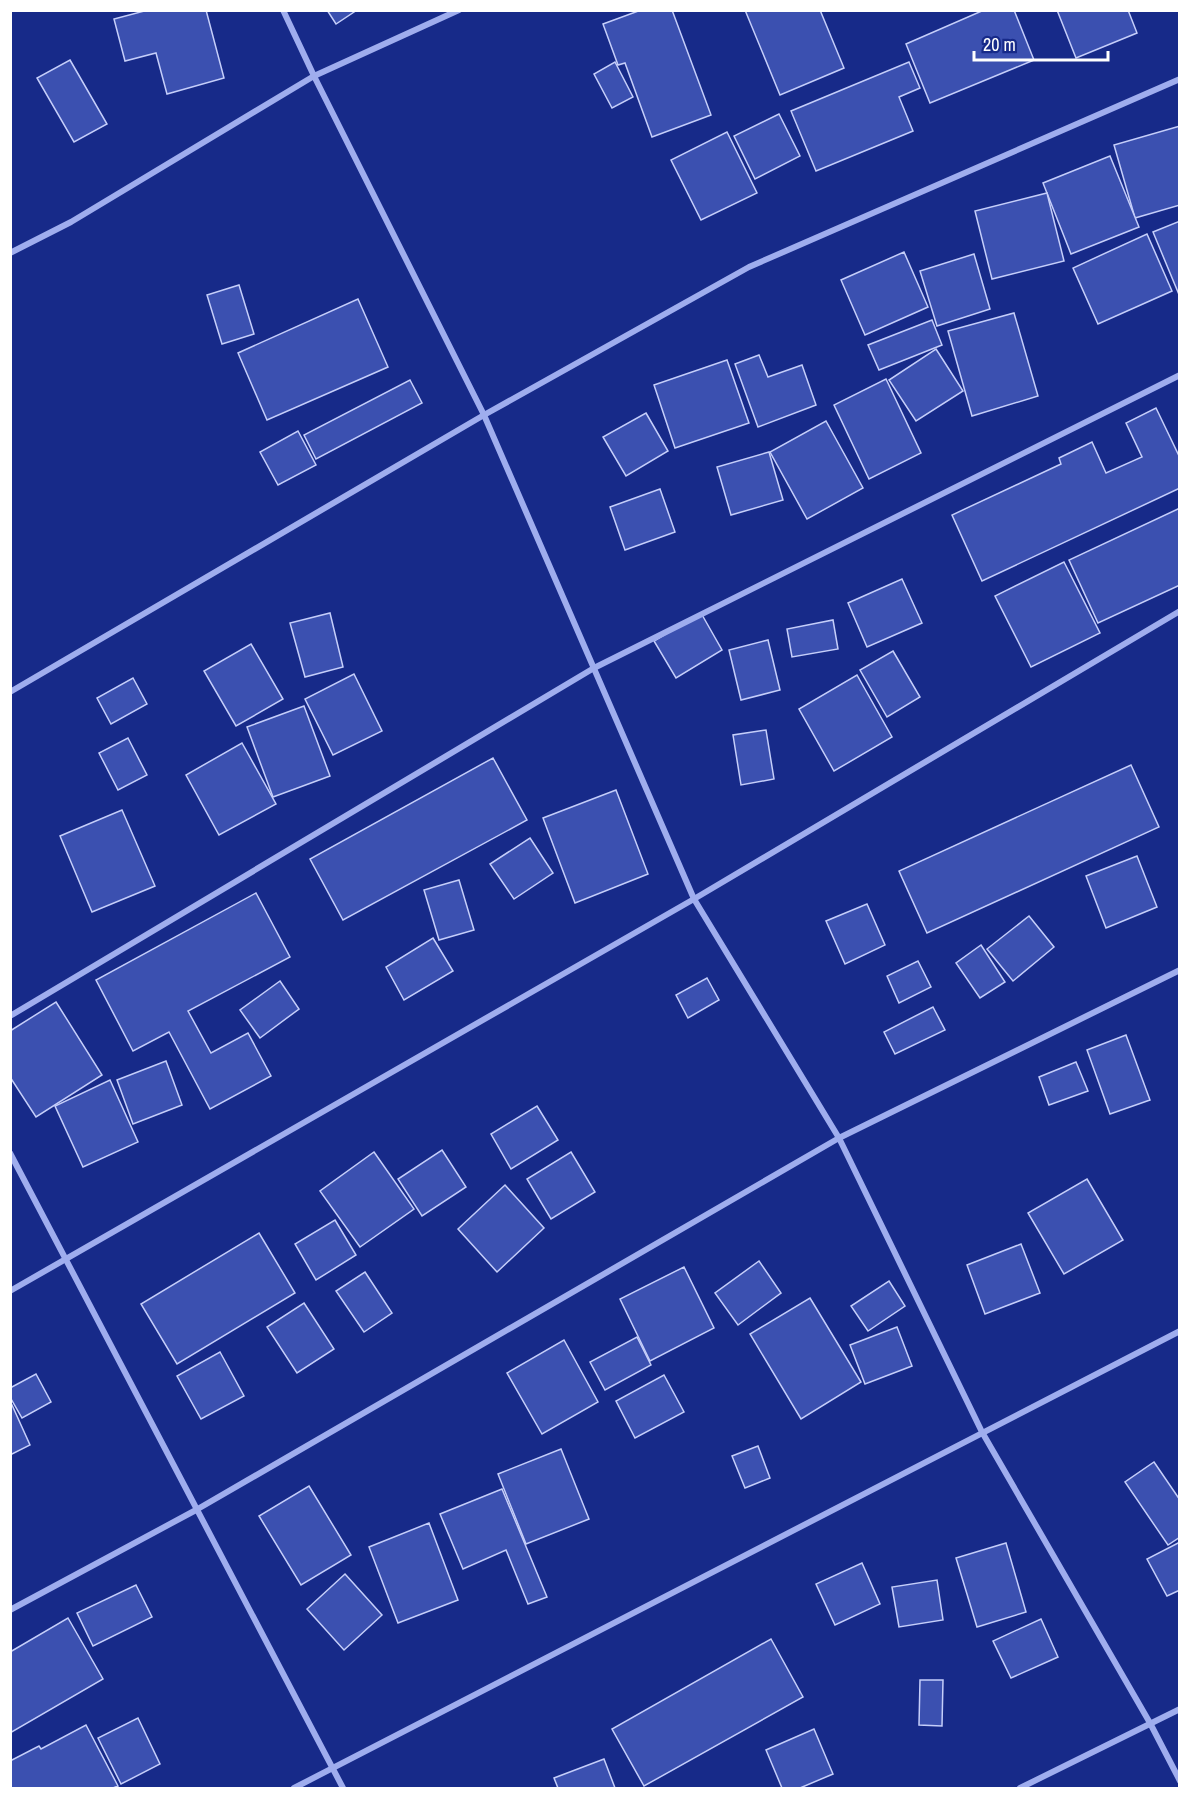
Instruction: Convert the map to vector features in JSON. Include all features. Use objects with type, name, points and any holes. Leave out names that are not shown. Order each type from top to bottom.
[{"type":"street","points":[[283,10],[484,415],[694,899],[839,1138],[982,1432],[1150,1723],[1179,1781]]},
{"type":"street","points":[[10,253],[71,222],[314,76],[459,10]]},
{"type":"street","points":[[10,692],[484,415],[749,267],[1179,80]]},
{"type":"street","points":[[10,1016],[594,668],[1179,375]]},
{"type":"street","points":[[10,1291],[694,899],[1179,611]]},
{"type":"street","points":[[10,1610],[196,1510],[839,1138],[1179,970]]},
{"type":"street","points":[[10,1153],[344,1788]]},
{"type":"street","points":[[294,1788],[1179,1331]]},
{"type":"street","points":[[1020,1788],[1179,1709]]},
{"type":"building","points":[[148,10],[206,10],[224,78],[167,94],[156,53],[125,61],[114,19]]},
{"type":"building","points":[[327,10],[357,10],[336,24]]},
{"type":"building","points":[[641,10],[672,10],[711,115],[652,137],[625,63],[618,65],[603,24]]},
{"type":"building","points":[[745,10],[820,10],[844,68],[780,95]]},
{"type":"building","points":[[984,10],[1014,10],[1034,60],[930,103],[906,44]]},
{"type":"building","points":[[1057,10],[1128,10],[1137,33],[1076,58]]},
{"type":"building","points":[[70,60],[107,124],[74,142],[37,78]]},
{"type":"building","points":[[615,62],[633,97],[612,108],[594,74]]},
{"type":"building","points":[[909,62],[920,88],[899,97],[913,131],[816,171],[791,111]]},
{"type":"building","points":[[779,114],[800,156],[755,179],[734,136]]},
{"type":"building","points":[[1180,126],[1180,205],[1135,218],[1114,145]]},
{"type":"building","points":[[727,132],[757,193],[701,220],[671,160]]},
{"type":"building","points":[[1110,156],[1139,227],[1071,254],[1043,183]]},
{"type":"building","points":[[1047,193],[1064,261],[992,279],[975,211]]},
{"type":"building","points":[[1180,221],[1180,297],[1153,232]]},
{"type":"building","points":[[1147,234],[1172,291],[1098,324],[1073,268]]},
{"type":"building","points":[[904,252],[928,307],[865,335],[841,280]]},
{"type":"building","points":[[974,254],[990,309],[937,326],[920,271]]},
{"type":"building","points":[[239,285],[254,334],[222,344],[207,295]]},
{"type":"building","points":[[358,299],[388,367],[267,420],[238,353]]},
{"type":"building","points":[[1014,313],[1038,396],[972,416],[948,331]]},
{"type":"building","points":[[932,320],[942,345],[879,370],[868,345]]},
{"type":"building","points":[[936,349],[963,391],[916,421],[889,380]]},
{"type":"building","points":[[759,355],[768,377],[802,365],[816,405],[758,427],[735,364]]},
{"type":"building","points":[[727,360],[749,423],[675,448],[654,385]]},
{"type":"building","points":[[886,379],[921,453],[869,479],[834,405]]},
{"type":"building","points":[[410,380],[422,403],[316,459],[304,435]]},
{"type":"building","points":[[1156,408],[1180,458],[1180,488],[982,581],[952,515],[1061,464],[1059,458],[1092,442],[1106,473],[1142,457],[1126,423]]},
{"type":"building","points":[[646,413],[668,451],[626,476],[603,437]]},
{"type":"building","points":[[826,421],[863,488],[807,519],[770,452]]},
{"type":"building","points":[[298,431],[316,465],[278,485],[260,452]]},
{"type":"building","points":[[769,452],[783,500],[731,515],[717,467]]},
{"type":"building","points":[[660,489],[675,532],[625,550],[610,507]]},
{"type":"building","points":[[1180,508],[1180,585],[1098,623],[1069,560]]},
{"type":"building","points":[[1064,562],[1100,633],[1031,667],[995,596]]},
{"type":"building","points":[[902,579],[922,623],[867,647],[848,603]]},
{"type":"building","points":[[330,613],[343,667],[305,677],[290,623]]},
{"type":"building","points":[[701,613],[722,650],[676,678],[654,641]]},
{"type":"building","points":[[833,620],[838,649],[792,657],[787,629]]},
{"type":"building","points":[[768,640],[780,690],[741,700],[729,650]]},
{"type":"building","points":[[251,644],[283,699],[236,726],[204,671]]},
{"type":"building","points":[[893,651],[920,697],[887,717],[860,670]]},
{"type":"building","points":[[354,674],[382,731],[333,755],[305,699]]},
{"type":"building","points":[[857,675],[892,737],[834,771],[799,709]]},
{"type":"building","points":[[133,678],[147,704],[111,724],[97,698]]},
{"type":"building","points":[[304,706],[330,776],[273,797],[247,727]]},
{"type":"building","points":[[766,730],[774,779],[741,785],[733,735]]},
{"type":"building","points":[[128,738],[147,775],[118,790],[99,753]]},
{"type":"building","points":[[242,743],[276,804],[219,835],[186,775]]},
{"type":"building","points":[[493,758],[527,820],[343,920],[310,859]]},
{"type":"building","points":[[1131,765],[1159,827],[927,933],[899,871]]},
{"type":"building","points":[[616,790],[648,874],[575,903],[543,818]]},
{"type":"building","points":[[122,810],[155,886],[92,912],[60,836]]},
{"type":"building","points":[[530,838],[553,873],[514,899],[490,864]]},
{"type":"building","points":[[1137,856],[1157,907],[1106,928],[1086,876]]},
{"type":"building","points":[[459,880],[474,930],[439,940],[424,890]]},
{"type":"building","points":[[256,893],[290,957],[188,1011],[211,1053],[248,1033],[271,1076],[210,1109],[169,1032],[133,1051],[96,980]]},
{"type":"building","points":[[867,904],[885,945],[845,964],[826,921]]},
{"type":"building","points":[[1029,916],[1054,947],[1013,981],[987,949]]},
{"type":"building","points":[[433,938],[453,971],[404,1000],[386,967]]},
{"type":"building","points":[[981,945],[1005,982],[980,998],[956,963]]},
{"type":"building","points":[[918,961],[931,987],[899,1003],[887,976]]},
{"type":"building","points":[[707,978],[719,1000],[688,1018],[676,995]]},
{"type":"building","points":[[280,981],[299,1009],[260,1038],[240,1010]]},
{"type":"building","points":[[56,1002],[102,1075],[36,1117],[10,1077],[10,1031]]},
{"type":"building","points":[[933,1007],[945,1030],[895,1054],[884,1032]]},
{"type":"building","points":[[1126,1035],[1150,1100],[1110,1114],[1087,1050]]},
{"type":"building","points":[[166,1061],[182,1105],[133,1124],[117,1080]]},
{"type":"building","points":[[1076,1062],[1088,1091],[1049,1105],[1039,1077]]},
{"type":"building","points":[[110,1080],[138,1142],[83,1167],[55,1106]]},
{"type":"building","points":[[537,1106],[558,1140],[511,1169],[491,1134]]},
{"type":"building","points":[[442,1150],[466,1187],[422,1216],[398,1179]]},
{"type":"building","points":[[374,1152],[414,1209],[360,1247],[320,1191]]},
{"type":"building","points":[[571,1152],[595,1192],[551,1219],[527,1179]]},
{"type":"building","points":[[1087,1179],[1123,1240],[1064,1274],[1028,1213]]},
{"type":"building","points":[[505,1185],[544,1228],[497,1272],[458,1229]]},
{"type":"building","points":[[335,1220],[356,1255],[316,1280],[295,1244]]},
{"type":"building","points":[[259,1233],[295,1293],[177,1364],[141,1304]]},
{"type":"building","points":[[1021,1244],[1040,1293],[985,1314],[967,1265]]},
{"type":"building","points":[[759,1261],[781,1293],[738,1325],[715,1293]]},
{"type":"building","points":[[684,1267],[714,1328],[650,1361],[620,1299]]},
{"type":"building","points":[[365,1272],[392,1313],[364,1332],[336,1291]]},
{"type":"building","points":[[889,1281],[905,1306],[868,1331],[851,1306]]},
{"type":"building","points":[[810,1298],[861,1382],[801,1419],[750,1334]]},
{"type":"building","points":[[304,1303],[334,1349],[297,1373],[267,1327]]},
{"type":"building","points":[[897,1327],[912,1366],[865,1384],[850,1345]]},
{"type":"building","points":[[637,1337],[651,1365],[605,1390],[590,1362]]},
{"type":"building","points":[[564,1340],[598,1402],[542,1434],[507,1373]]},
{"type":"building","points":[[220,1352],[244,1396],[201,1419],[177,1376]]},
{"type":"building","points":[[36,1374],[51,1402],[22,1418],[10,1397],[10,1388]]},
{"type":"building","points":[[664,1375],[684,1412],[635,1438],[616,1401]]},
{"type":"building","points":[[12,1405],[30,1445],[10,1455],[10,1406]]},
{"type":"building","points":[[758,1446],[770,1478],[745,1488],[732,1456]]},
{"type":"building","points":[[561,1449],[589,1519],[526,1544],[498,1474]]},
{"type":"building","points":[[1154,1462],[1180,1500],[1180,1537],[1168,1545],[1125,1482]]},
{"type":"building","points":[[309,1486],[351,1555],[301,1585],[259,1516]]},
{"type":"building","points":[[502,1489],[547,1597],[528,1604],[506,1550],[463,1569],[440,1514]]},
{"type":"building","points":[[429,1523],[458,1600],[398,1623],[369,1547]]},
{"type":"building","points":[[1180,1542],[1180,1590],[1167,1596],[1147,1559]]},
{"type":"building","points":[[1006,1543],[1026,1612],[977,1627],[956,1558]]},
{"type":"building","points":[[862,1563],[880,1604],[835,1625],[816,1584]]},
{"type":"building","points":[[345,1574],[382,1615],[344,1650],[307,1609]]},
{"type":"building","points":[[937,1580],[943,1620],[899,1627],[892,1587]]},
{"type":"building","points":[[136,1585],[152,1617],[93,1646],[77,1613]]},
{"type":"building","points":[[68,1618],[103,1679],[10,1733],[10,1652]]},
{"type":"building","points":[[1041,1619],[1058,1657],[1011,1678],[993,1641]]},
{"type":"building","points":[[771,1639],[803,1697],[644,1786],[612,1729]]},
{"type":"building","points":[[920,1680],[943,1680],[942,1726],[919,1725]]},
{"type":"building","points":[[138,1718],[160,1764],[121,1784],[98,1738]]},
{"type":"building","points":[[86,1725],[118,1786],[113,1788],[10,1788],[10,1761],[39,1746],[41,1749]]},
{"type":"building","points":[[814,1729],[833,1774],[800,1788],[782,1788],[766,1750]]},
{"type":"building","points":[[604,1759],[615,1788],[558,1788],[554,1778]]}]
